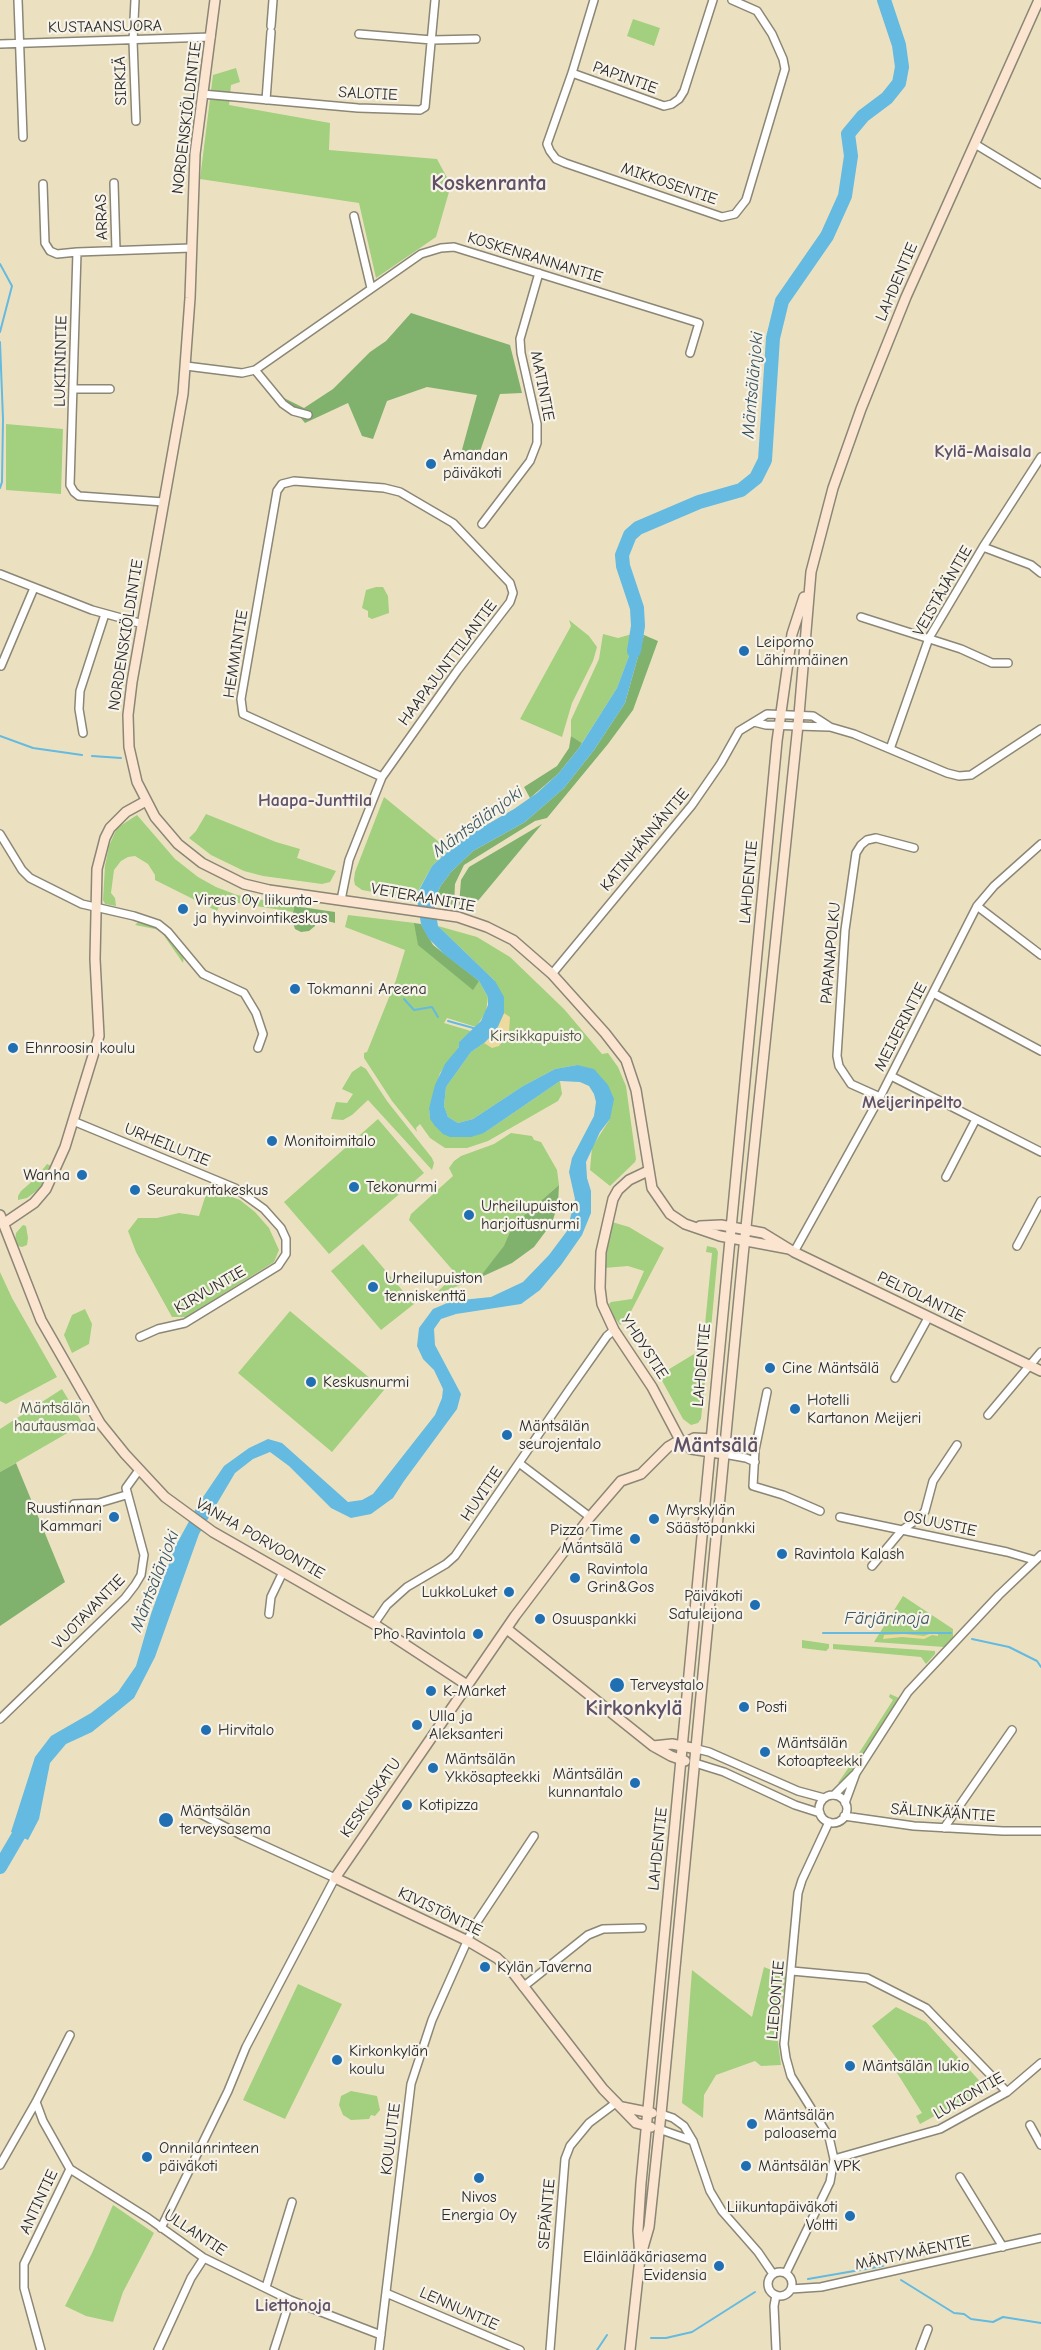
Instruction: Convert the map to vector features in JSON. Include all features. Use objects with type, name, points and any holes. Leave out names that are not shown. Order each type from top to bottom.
[{"type":"main road","name":"NORDENSKIÖLDINTIE","points":[[146,801],[137,782],[128,738],[132,682],[179,421],[186,366],[195,154],[215,0]]},
{"type":"main road","name":"LAHDENTIE","points":[[640,2258],[638,2230],[646,2126],[780,714],[792,634],[808,586],[819,535],[861,409],[906,297],[1039,0]]},
{"type":"main road","name":"LAHDENTIE","points":[[630,2350],[640,2258],[649,2227],[661,2114],[725,1441],[799,715],[808,586]]},
{"type":"main road","name":"VETERAANITIE","points":[[146,801],[155,817],[178,844],[202,862],[244,884],[269,890],[469,920],[513,940],[552,974],[615,1044],[626,1060],[636,1090],[648,1171],[654,1195],[676,1220],[745,1241]]},
{"type":"main road","points":[[2,1219],[34,1203],[46,1189],[57,1168],[74,1121],[99,1036],[94,959],[97,869],[105,838],[118,819],[146,801]]},
{"type":"main road","name":"YHDYSTIE","points":[[648,1171],[629,1180],[618,1190],[610,1208],[601,1252],[602,1304],[614,1330],[652,1387],[683,1441]]},
{"type":"main road","name":"VANHA PORVOONTIE","points":[[2,1219],[41,1320],[100,1423],[139,1470],[177,1507],[213,1532],[374,1624],[467,1685]]},
{"type":"main road","points":[[695,1227],[747,1228]]},
{"type":"main road","name":"PELTOLANTIE","points":[[747,1228],[773,1237],[791,1251],[1041,1371]]},
{"type":"main road","name":"PELTOLANTIE","points":[[745,1241],[791,1251]]},
{"type":"main road","points":[[724,1454],[690,1449],[683,1441],[694,1438],[725,1441]]},
{"type":"main road","name":"KESKUSKATU","points":[[335,1878],[467,1685],[590,1517],[621,1481],[641,1474],[668,1447],[683,1441]]},
{"type":"main road","points":[[507,1629],[653,1746],[681,1760],[695,1763]]},
{"type":"main road","points":[[653,1746],[682,1746],[697,1749]]},
{"type":"main road","name":"KIVISTÖNTIE","points":[[335,1878],[468,1941],[497,1958],[514,1974],[603,2089],[636,2123],[659,2129]]},
{"type":"main road","points":[[619,2104],[648,2113],[661,2114]]},
{"type":"street","points":[[18,0],[23,137]]},
{"type":"street","name":"SIRKIÄ","points":[[135,0],[133,41],[136,121]]},
{"type":"street","points":[[266,100],[273,0]]},
{"type":"street","name":"SALOTIE","points":[[202,94],[358,108],[420,110],[425,107],[435,0]]},
{"type":"street","name":"MIKKOSENTIE","points":[[594,0],[547,144],[550,151],[556,159],[722,217],[735,214],[746,200],[785,69],[772,34],[757,11],[732,0]]},
{"type":"street","name":"PAPINTIE","points":[[572,73],[664,106],[672,104],[684,91],[712,4]]},
{"type":"street","points":[[359,34],[432,40],[476,39]]},
{"type":"street","name":"KUSTAANSUORA","points":[[0,44],[211,37]]},
{"type":"street","points":[[975,144],[1041,184]]},
{"type":"street","name":"ARRAS","points":[[114,183],[116,250]]},
{"type":"street","points":[[42,184],[45,243],[50,251],[57,254],[191,248]]},
{"type":"street","points":[[354,216],[371,288]]},
{"type":"street","name":"KOSKENRANNANTIE","points":[[255,370],[421,254],[454,247],[699,323],[690,353]]},
{"type":"street","name":"LUKIININTIE","points":[[77,252],[70,485],[79,496],[164,502]]},
{"type":"street","name":"MATINTIE","points":[[482,524],[530,461],[535,450],[537,424],[520,339],[539,273]]},
{"type":"street","points":[[186,366],[242,373],[255,370],[292,411],[308,415]]},
{"type":"street","points":[[74,389],[110,389]]},
{"type":"street","name":"VEISTÄJÄNTIE","points":[[890,749],[929,638],[983,547],[1041,457]]},
{"type":"street","name":"HAAPAJUNTTILANTIE","points":[[282,484],[294,481],[326,483],[384,488],[400,492],[453,523],[510,583],[513,593],[510,602],[382,777],[349,860],[341,900]]},
{"type":"street","name":"HEMMINTIE","points":[[282,484],[277,490],[243,687],[241,707],[243,714],[382,777]]},
{"type":"street","points":[[983,547],[1031,565],[1041,573]]},
{"type":"street","points":[[0,574],[105,614],[143,624]]},
{"type":"street","points":[[1,666],[34,588]]},
{"type":"street","points":[[83,733],[79,709],[80,691],[105,614]]},
{"type":"street","points":[[861,617],[961,649],[992,663],[1008,663]]},
{"type":"street","name":"KATINHÄNNÄNTIE","points":[[552,974],[692,805],[721,763],[739,731],[767,714],[813,716],[830,726],[959,776],[971,775],[1041,729]]},
{"type":"street","points":[[754,722],[779,726],[830,726]]},
{"type":"street","points":[[0,834],[22,870],[30,878],[70,899],[95,908],[134,915],[163,927],[203,974],[244,993],[256,1013],[263,1034],[258,1048]]},
{"type":"street","name":"PAPANAPOLKU","points":[[880,1097],[851,1084],[839,1066],[838,1046],[845,930],[856,853],[861,845],[867,840],[876,838],[914,848]]},
{"type":"street","name":"MEIJERINTIE","points":[[791,1251],[880,1097],[977,906],[994,886],[1041,844]]},
{"type":"street","points":[[977,906],[1041,955]]},
{"type":"street","points":[[933,993],[1041,1051]]},
{"type":"street","points":[[891,1076],[1041,1152]]},
{"type":"street","points":[[946,1177],[976,1119]]},
{"type":"street","name":"URHEILUTIE","points":[[74,1121],[235,1188],[264,1209],[281,1228],[286,1239],[286,1254]]},
{"type":"street","points":[[1017,1246],[1041,1201]]},
{"type":"street","name":"KIRVUNTIE","points":[[140,1337],[158,1329],[185,1323],[278,1266],[286,1254]]},
{"type":"street","points":[[895,1378],[928,1318]]},
{"type":"street","name":"HUVITIE","points":[[374,1624],[387,1605],[407,1587],[455,1557],[607,1336],[614,1330]]},
{"type":"street","points":[[988,1415],[1041,1352]]},
{"type":"street","points":[[767,1392],[755,1450],[753,1486],[783,1495],[820,1511]]},
{"type":"street","points":[[725,1441],[749,1444],[755,1450]]},
{"type":"street","points":[[872,1566],[902,1530],[919,1518],[925,1510],[933,1481],[957,1445]]},
{"type":"street","points":[[724,1454],[755,1462]]},
{"type":"street","points":[[519,1463],[590,1517]]},
{"type":"street","points":[[74,1504],[99,1503],[126,1495],[127,1485],[139,1470]]},
{"type":"street","name":"VUOTAVANTIE","points":[[0,1719],[125,1598],[141,1575],[144,1555],[126,1495]]},
{"type":"street","name":"OSUUSTIE","points":[[840,1517],[1035,1560]]},
{"type":"street","points":[[697,1749],[709,1752],[798,1791],[824,1798],[834,1795],[856,1773],[908,1692],[959,1636],[1041,1555]]},
{"type":"street","points":[[269,1614],[271,1597],[283,1572]]},
{"type":"street","points":[[944,1828],[1012,1730]]},
{"type":"street","points":[[695,1763],[724,1772],[795,1806],[820,1814],[829,1822],[836,1822],[844,1816],[845,1803],[856,1773]]},
{"type":"street","points":[[834,1795],[845,1803]]},
{"type":"street","points":[[820,1814],[820,1805],[824,1798]]},
{"type":"street","name":"KIVISTÖNTIE","points":[[193,1810],[243,1836],[335,1878]]},
{"type":"street","name":"SÄLINKÄÄNTIE","points":[[844,1816],[861,1820],[944,1828],[1041,1831]]},
{"type":"street","name":"LIEDONTIE","points":[[829,1822],[801,1880],[798,1893],[784,2044],[791,2076],[829,2137],[834,2159]]},
{"type":"street","name":"KOULUTIE","points":[[380,2350],[411,2084],[432,2020],[468,1941],[488,1904],[534,1836]]},
{"type":"street","name":"KESKUSKATU","points":[[161,2228],[228,2091],[246,2047],[335,1878]]},
{"type":"street","points":[[523,1987],[588,1935],[603,1929],[642,1928]]},
{"type":"street","points":[[792,1971],[867,1978],[926,2008],[1007,2092]]},
{"type":"street","points":[[0,2165],[36,2102],[70,2035]]},
{"type":"street","name":"LUKIONTIE","points":[[834,2159],[940,2129],[1007,2092],[1041,2063]]},
{"type":"street","points":[[36,2102],[43,2121],[70,2169]]},
{"type":"street","name":"SEPÄNTIE","points":[[550,2350],[566,2157],[570,2146],[589,2123],[619,2104]]},
{"type":"street","points":[[661,2114],[673,2118],[684,2126],[693,2141],[710,2191],[722,2211],[758,2252],[772,2274]]},
{"type":"street","points":[[1030,2125],[1041,2145]]},
{"type":"street","points":[[659,2129],[693,2141]]},
{"type":"street","points":[[786,2273],[830,2181],[834,2159]]},
{"type":"street","name":"ULLANTIE","points":[[70,2169],[95,2183],[204,2258],[290,2300],[381,2336]]},
{"type":"street","name":"ANTINTIE","points":[[41,2350],[24,2288],[24,2264],[70,2169]]},
{"type":"street","points":[[960,2176],[1003,2247]]},
{"type":"street","points":[[267,2287],[292,2202]]},
{"type":"street","name":"MÄNTYMÄENTIE","points":[[791,2289],[821,2287],[1041,2238]]},
{"type":"street","points":[[158,2350],[191,2278],[204,2258]]},
{"type":"street","points":[[786,2273],[791,2279],[791,2289],[783,2296],[770,2291],[768,2284],[772,2274],[786,2273]]},
{"type":"street","name":"LENNUNTIE","points":[[386,2293],[520,2350]]},
{"type":"street","points":[[776,2295],[774,2307],[776,2350]]},
{"type":"street","points":[[274,2350],[290,2300]]},
{"type":"street","points":[[920,2350],[928,2329]]},
{"type":"green space","points":[[633,19],[660,28],[654,46],[627,36]]},
{"type":"green space","points":[[236,68],[240,82],[231,85],[229,105],[330,123],[329,150],[437,159],[451,185],[436,237],[376,278],[359,203],[200,179],[213,75]]},
{"type":"green space","points":[[411,313],[510,345],[522,393],[500,394],[477,460],[460,457],[477,395],[427,387],[387,401],[373,439],[362,436],[348,403],[305,423],[284,398],[304,408],[333,389],[370,352],[386,341]]},
{"type":"green space","points":[[6,424],[63,429],[61,494],[6,490]]},
{"type":"green space","points":[[383,587],[388,596],[389,613],[372,619],[368,617],[368,611],[362,608],[366,590]]},
{"type":"green space","points":[[569,620],[589,636],[597,647],[593,661],[572,703],[562,737],[520,719],[571,626]]},
{"type":"green space","points":[[603,634],[618,638],[632,634],[632,648],[617,688],[582,743],[571,736],[571,720],[599,659]]},
{"type":"green space","points":[[644,635],[658,641],[633,710],[608,744],[547,818],[535,821],[464,865],[455,884],[454,905],[434,902],[440,887],[451,872],[473,851],[525,822],[564,788],[594,750],[625,703]]},
{"type":"green space","points":[[571,736],[582,743],[579,748],[558,774],[530,798],[524,787],[557,766],[569,748]]},
{"type":"green space","points":[[384,797],[449,850],[432,866],[418,891],[417,900],[362,890],[355,885],[355,872]]},
{"type":"green space","points":[[206,814],[276,842],[300,849],[297,858],[336,871],[330,882],[322,884],[263,876],[244,871],[211,855],[189,838]]},
{"type":"green space","points":[[137,815],[175,859],[198,877],[237,895],[294,906],[293,912],[232,902],[231,905],[219,907],[217,911],[155,880],[155,875],[148,864],[135,856],[121,861],[114,870],[111,893],[115,898],[116,906],[105,904],[103,900],[105,866],[109,846],[117,828]]},
{"type":"green space","points":[[542,824],[472,908],[459,905],[461,880],[469,867]]},
{"type":"green space","points":[[294,906],[335,912],[335,923],[316,918],[315,926],[309,931],[301,932],[295,929],[292,920]]},
{"type":"green space","points":[[348,915],[415,923],[422,928],[433,945],[479,981],[488,997],[486,1012],[476,1027],[447,1018],[444,1023],[471,1031],[459,1042],[459,1047],[440,1073],[429,1108],[430,1119],[484,1133],[560,1081],[562,1094],[558,1101],[488,1141],[467,1148],[445,1148],[430,1138],[420,1124],[416,1128],[417,1132],[392,1101],[364,1058],[364,1053],[367,1052],[396,980],[405,950],[345,927]]},
{"type":"green space","points":[[140,920],[161,929],[184,956],[183,963],[160,930],[135,925]]},
{"type":"green space","points":[[414,923],[421,924],[433,945],[479,981],[473,990],[418,945]]},
{"type":"green space","name":"Kirsikkapuisto","points":[[438,926],[477,937],[510,957],[564,1009],[602,1054],[608,1053],[618,1067],[626,1086],[636,1159],[610,1186],[590,1170],[592,1147],[610,1119],[577,1065],[555,1069],[523,1086],[473,1119],[458,1123],[448,1117],[444,1106],[446,1087],[471,1052],[484,1043],[495,981]]},
{"type":"green space","points":[[361,1066],[366,1069],[387,1101],[432,1158],[434,1163],[432,1170],[368,1100],[343,1120],[331,1119],[336,1102],[347,1103],[353,1094],[342,1089],[352,1072]]},
{"type":"green space","name":"Tekonurmi","points":[[378,1119],[424,1173],[329,1254],[284,1202]]},
{"type":"green space","name":"Urheilupuiston harjoitusnurmi","points":[[511,1133],[532,1136],[534,1140],[541,1142],[557,1170],[559,1185],[513,1225],[505,1246],[479,1278],[434,1295],[456,1274],[409,1220],[411,1214],[453,1176],[449,1168],[454,1161],[461,1156],[494,1144]]},
{"type":"green space","points":[[47,1164],[51,1166],[48,1178],[27,1198],[18,1200],[21,1191]]},
{"type":"green space","points":[[559,1185],[558,1204],[552,1223],[534,1247],[512,1263],[479,1278],[504,1246],[513,1225]]},
{"type":"green space","points":[[208,1188],[240,1200],[255,1212],[269,1228],[279,1250],[274,1262],[186,1317],[172,1317],[136,1252],[128,1231],[138,1218],[157,1218],[179,1213],[199,1216]]},
{"type":"green space","points":[[612,1222],[629,1227],[664,1248],[626,1321],[620,1325],[609,1304],[632,1299],[644,1271],[628,1266],[604,1268]]},
{"type":"green space","points":[[23,1225],[26,1226],[28,1238],[27,1245],[22,1247],[18,1246],[15,1240],[16,1233]]},
{"type":"green space","name":"Urheilupuiston tenniskenttä","points":[[363,1244],[414,1304],[381,1330],[331,1271]]},
{"type":"green space","points":[[707,1246],[716,1248],[718,1252],[710,1340],[703,1340],[701,1338],[704,1335],[712,1253],[706,1252]]},
{"type":"green space","name":"Mäntsälän hautausmaa","points":[[0,1272],[12,1298],[57,1377],[6,1404],[0,1401]]},
{"type":"green space","points":[[85,1309],[92,1324],[89,1344],[72,1353],[64,1335],[72,1315]]},
{"type":"green space","name":"Keskusnurmi","points":[[290,1311],[384,1390],[332,1452],[238,1373]]},
{"type":"green space","points":[[699,1351],[705,1354],[707,1362],[701,1419],[698,1423],[691,1425],[683,1419],[660,1377]]},
{"type":"green space","name":"Mäntsälän hautausmaa","points":[[62,1389],[83,1424],[0,1472],[0,1429]]},
{"type":"green space","points":[[16,1463],[65,1582],[0,1626],[0,1472]]},
{"type":"green space","points":[[903,1596],[953,1629],[953,1637],[944,1647],[874,1642]]},
{"type":"green space","points":[[802,1640],[829,1644],[829,1648],[826,1651],[802,1648]]},
{"type":"green space","points":[[833,1644],[935,1651],[935,1654],[926,1664],[921,1657],[833,1649]]},
{"type":"green space","points":[[890,1694],[899,1698],[863,1754],[859,1753],[893,1700],[889,1697]]},
{"type":"green space","points":[[848,1758],[856,1762],[856,1765],[841,1784],[838,1783],[849,1767],[845,1764]]},
{"type":"green space","points":[[764,1967],[786,1976],[777,2034],[781,2065],[761,2066],[755,2061],[716,2075],[704,2095],[703,2118],[682,2103],[692,1970],[752,2017]]},
{"type":"green space","points":[[298,1984],[342,2004],[285,2119],[243,2100]]},
{"type":"green space","points":[[896,2007],[926,2022],[986,2088],[920,2124],[916,2116],[922,2113],[894,2068],[900,2063],[872,2026]]},
{"type":"green space","points":[[351,2091],[377,2096],[380,2110],[375,2116],[371,2115],[369,2119],[351,2120],[343,2115],[339,2105],[341,2096]]},
{"type":"green space","points":[[113,2205],[154,2233],[123,2292],[113,2322],[86,2316],[65,2306]]},
{"type":"sand","points":[[504,1013],[510,1017],[509,1032],[499,1046],[492,1048],[484,1043],[496,1030]]},
{"type":"sand","points":[[938,1633],[938,1636],[932,1635],[924,1639],[902,1637],[883,1639],[884,1635],[924,1636]]},
{"type":"water","points":[[632,634],[644,635],[625,703],[594,750],[564,788],[525,822],[473,851],[451,872],[440,887],[434,902],[438,926],[495,981],[504,997],[504,1013],[496,1031],[471,1052],[446,1087],[444,1106],[448,1117],[458,1123],[473,1119],[523,1086],[555,1069],[577,1065],[594,1069],[608,1085],[614,1099],[610,1119],[600,1132],[586,1162],[591,1191],[591,1213],[582,1235],[540,1290],[521,1304],[456,1314],[441,1319],[434,1329],[435,1345],[461,1394],[457,1409],[393,1498],[371,1514],[351,1518],[331,1508],[289,1466],[270,1452],[253,1459],[235,1473],[199,1534],[155,1657],[134,1698],[92,1732],[66,1744],[50,1763],[39,1819],[28,1840],[11,1832],[35,1757],[51,1736],[91,1713],[118,1692],[136,1666],[151,1614],[175,1547],[199,1503],[224,1466],[249,1448],[268,1439],[282,1443],[348,1502],[362,1500],[373,1494],[435,1415],[442,1398],[443,1389],[434,1370],[423,1359],[417,1346],[419,1328],[433,1309],[452,1301],[491,1297],[523,1282],[549,1255],[567,1231],[575,1199],[569,1172],[572,1158],[594,1116],[596,1102],[594,1094],[589,1086],[580,1082],[560,1081],[484,1133],[471,1137],[450,1137],[435,1126],[430,1119],[429,1108],[435,1085],[445,1064],[459,1047],[459,1042],[481,1021],[488,1005],[488,997],[479,981],[445,955],[428,938],[421,924],[417,900],[418,892],[432,866],[460,840],[514,809],[558,774],[579,748],[617,688],[632,648]]},
{"type":"waterway","name":"Mäntsälänjoki","points":[[634,651],[638,626],[637,608],[623,566],[622,555],[630,535],[638,528],[699,502],[741,490],[756,478],[765,460],[773,338],[782,301],[827,236],[845,196],[851,156],[848,134],[863,116],[887,98],[899,83],[902,67],[899,45],[884,0]]},
{"type":"waterway","points":[[0,264],[12,286],[0,332]]},
{"type":"waterway","points":[[0,342],[3,419],[0,488]]},
{"type":"waterway","points":[[0,736],[33,748],[82,755]]},
{"type":"waterway","points":[[92,756],[121,758]]},
{"type":"waterway","points":[[404,999],[414,1010],[432,1007],[438,1017]]},
{"type":"waterway","points":[[448,1021],[477,1029]]},
{"type":"waterway","name":"Färjärinoja","points":[[823,1633],[951,1633]]},
{"type":"waterway","name":"Färjärinoja","points":[[972,1639],[1009,1647],[1037,1661],[1041,1667]]},
{"type":"waterway","name":"Mäntsälänjoki","points":[[0,1867],[28,1819]]},
{"type":"waterway","name":"Liettonoja","points":[[808,2279],[883,2266]]},
{"type":"waterway","name":"Liettonoja","points":[[901,2280],[954,2313],[964,2314],[971,2319],[993,2322],[1003,2317],[1041,2323]]},
{"type":"waterway","name":"Liettonoja","points":[[651,2338],[666,2338],[692,2332],[755,2292]]},
{"type":"waterway","name":"Liettonoja","points":[[597,2350],[607,2335]]},
{"type":"place","name":"Amandan päiväkoti","points":[[431,464]]},
{"type":"place","name":"Leipomo Lähimmäinen","points":[[744,651]]},
{"type":"place","name":"Vireus Oy liikunta- ja hyvinvointikeskus","points":[[183,909]]},
{"type":"place","name":"Tokmanni Areena","points":[[295,989]]},
{"type":"place","name":"Ehnroosin koulu","points":[[13,1048]]},
{"type":"place","name":"Monitoimitalo","points":[[272,1141]]},
{"type":"place","name":"Wanha","points":[[82,1175]]},
{"type":"place","name":"Tekonurmi","points":[[354,1187]]},
{"type":"place","name":"Seurakuntakeskus","points":[[135,1190]]},
{"type":"place","name":"Urheilupuiston harjoitusnurmi","points":[[469,1215]]},
{"type":"place","name":"Urheilupuiston tenniskenttä","points":[[373,1287]]},
{"type":"place","name":"Cine Mäntsälä","points":[[770,1368]]},
{"type":"place","name":"Keskusnurmi","points":[[311,1382]]},
{"type":"place","name":"Hotelli Kartanon Meijeri","points":[[795,1409]]},
{"type":"place","name":"Mäntsälän seurojentalo","points":[[507,1435]]},
{"type":"place","name":"Ruustinnan Kammari","points":[[114,1517]]},
{"type":"place","name":"Myrskylän Säästöpankki","points":[[654,1519]]},
{"type":"place","name":"Pizza Time Mäntsälä","points":[[635,1539]]},
{"type":"place","name":"Ravintola Kalash","points":[[782,1554]]},
{"type":"place","name":"Ravintola Grin&Gos","points":[[575,1578]]},
{"type":"place","name":"LukkoLuket","points":[[509,1592]]},
{"type":"place","name":"Päiväkoti Satuleijona","points":[[755,1605]]},
{"type":"place","name":"Osuuspankki","points":[[540,1619]]},
{"type":"place","name":"Pho Ravintola","points":[[478,1634]]},
{"type":"place","name":"Terveystalo","points":[[617,1685]]},
{"type":"place","name":"K-Market","points":[[431,1691]]},
{"type":"place","name":"Posti","points":[[744,1707]]},
{"type":"place","name":"Ulla ja Aleksanteri","points":[[417,1725]]},
{"type":"place","name":"Hirvitalo","points":[[206,1730]]},
{"type":"place","name":"Mäntsälän Kotoapteekki","points":[[765,1752]]},
{"type":"place","name":"Mäntsälän Ykkösapteekki","points":[[433,1768]]},
{"type":"place","name":"Mäntsälän kunnantalo","points":[[635,1783]]},
{"type":"place","name":"Kotipizza","points":[[407,1805]]},
{"type":"place","name":"Mäntsälän terveysasema","points":[[166,1820]]},
{"type":"place","name":"Kylän Taverna","points":[[485,1967]]},
{"type":"place","name":"Kirkonkylän koulu","points":[[337,2060]]},
{"type":"place","name":"Mäntsälän lukio","points":[[850,2066]]},
{"type":"place","name":"Mäntsälän paloasema","points":[[752,2124]]},
{"type":"place","name":"Onnilanrinteen päiväkoti","points":[[147,2157]]},
{"type":"place","name":"Mäntsälän VPK","points":[[746,2166]]},
{"type":"place","name":"Nivos Energia Oy","points":[[479,2178]]},
{"type":"place","name":"Liikuntapäiväkoti Voltti","points":[[850,2216]]},
{"type":"place","name":"Eläinlääkäriasema Evidensia","points":[[719,2266]]},
{"type":"district","name":"Koskenranta","points":[[489,184]]},
{"type":"district","name":"Kylä-Maisala","points":[[983,452]]},
{"type":"district","name":"Haapa-Junttila","points":[[315,801]]},
{"type":"district","name":"Meijerinpelto","points":[[912,1103]]},
{"type":"district","name":"Mäntsälä","points":[[716,1446]]},
{"type":"district","name":"Kirkonkylä","points":[[634,1709]]},
{"type":"district","name":"Liettonoja","points":[[293,2306]]}]
